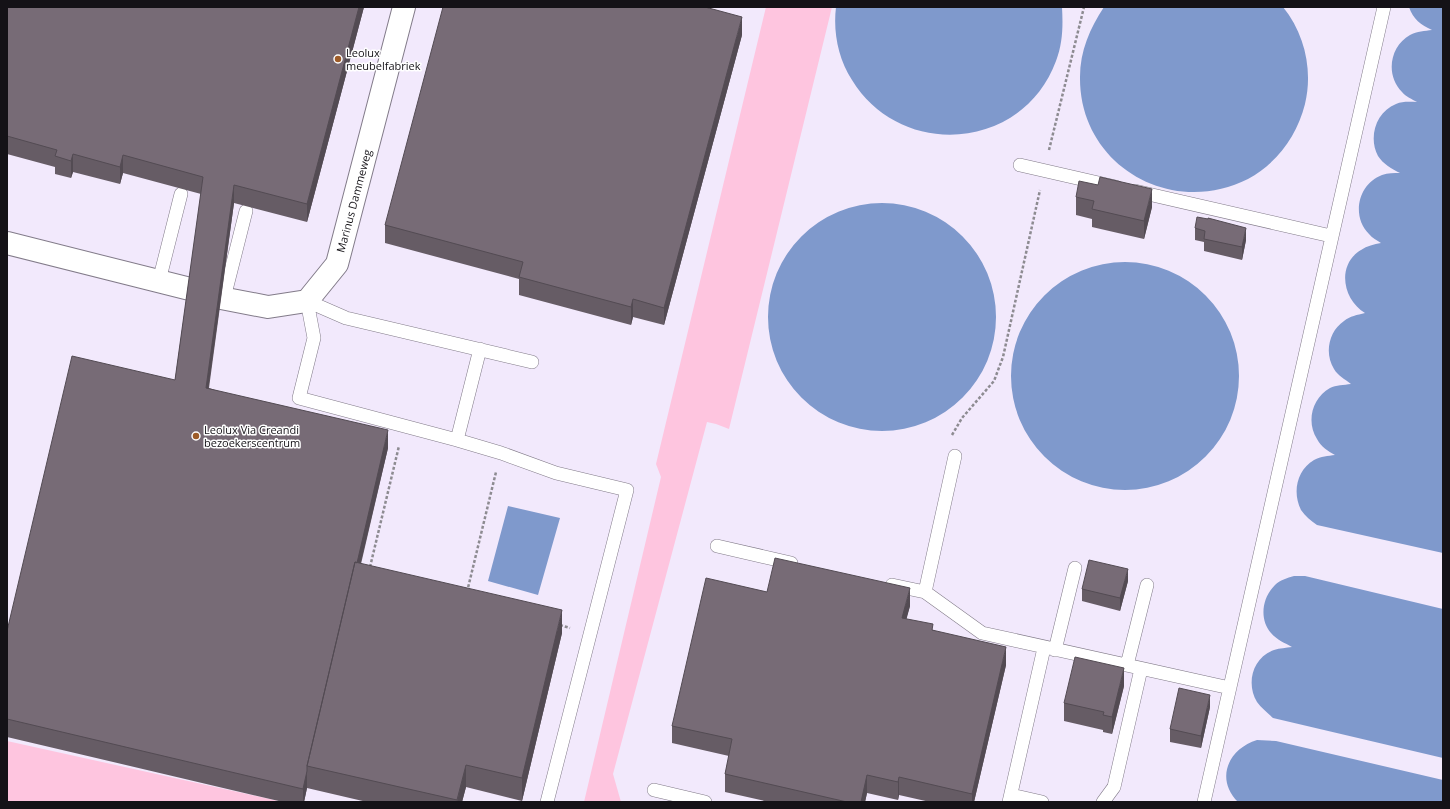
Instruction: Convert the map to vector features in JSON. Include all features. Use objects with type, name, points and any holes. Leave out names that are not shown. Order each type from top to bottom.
[{"type":"street","name":"Marinus Dammeweg","points":[[307,301],[337,264],[404,7]]},
{"type":"street","points":[[7,243],[190,289]]},
{"type":"street","points":[[222,298],[268,307],[307,301]]},
{"type":"lane","points":[[1204,802],[1384,7]]},
{"type":"lane","points":[[1020,165],[1332,236]]},
{"type":"lane","points":[[159,281],[181,194]]},
{"type":"lane","points":[[222,298],[246,211]]},
{"type":"lane","points":[[307,301],[346,318],[532,362]]},
{"type":"lane","points":[[307,301],[314,338],[299,398],[457,440],[501,453],[556,473],[627,490],[547,802]]},
{"type":"lane","points":[[457,440],[480,349]]},
{"type":"lane","points":[[924,592],[955,456]]},
{"type":"lane","points":[[716,546],[801,565]]},
{"type":"lane","points":[[1042,802],[1010,799],[1050,649],[1075,568]]},
{"type":"lane","points":[[878,582],[924,592],[982,633],[1230,688]]},
{"type":"lane","points":[[1127,666],[1147,585]]},
{"type":"lane","points":[[1103,802],[1114,787],[1141,668]]},
{"type":"lane","points":[[654,790],[705,802]]},
{"type":"path","points":[[955,456],[950,447],[952,436],[962,418],[994,381],[1003,357],[1044,171],[1084,7]]},
{"type":"path","points":[[369,570],[404,426]]},
{"type":"path","points":[[466,594],[501,453]]},
{"type":"path","points":[[554,624],[591,633]]},
{"type":"shaded area","points":[[7,7],[1443,7],[1443,802],[118,802],[7,781]]},
{"type":"shaded area","points":[[766,7],[832,7],[729,429],[707,422],[613,774],[621,802],[584,802],[661,477],[656,464]]},
{"type":"shaded area","points":[[7,741],[283,802],[7,802]]},
{"type":"water","points":[[836,7],[1062,7],[1061,41],[1056,61],[1040,91],[1017,113],[990,128],[960,134],[929,133],[900,123],[873,106],[852,80],[843,63],[838,45],[835,26]]},
{"type":"water","points":[[1104,7],[1283,7],[1291,18],[1302,41],[1308,79],[1305,104],[1297,127],[1277,157],[1248,179],[1219,189],[1189,192],[1161,187],[1135,176],[1112,158],[1095,136],[1084,108],[1080,77],[1080,67],[1087,40],[1094,23]]},
{"type":"water","points":[[1409,7],[1443,7],[1443,553],[1317,525],[1301,510],[1297,496],[1300,475],[1308,464],[1324,456],[1335,455],[1321,444],[1314,432],[1312,418],[1315,404],[1324,392],[1330,388],[1351,384],[1340,376],[1334,369],[1329,356],[1329,349],[1332,336],[1339,325],[1349,318],[1365,313],[1357,307],[1347,291],[1345,273],[1348,264],[1353,256],[1361,250],[1371,245],[1381,243],[1373,238],[1363,227],[1359,210],[1360,201],[1367,185],[1374,179],[1384,174],[1400,173],[1385,164],[1378,156],[1374,141],[1376,126],[1383,113],[1389,108],[1401,102],[1417,102],[1402,92],[1393,77],[1392,69],[1394,53],[1403,40],[1415,33],[1432,30],[1418,21]]},
{"type":"water","points":[[882,203],[904,205],[936,216],[963,236],[983,263],[994,295],[996,317],[994,339],[983,371],[963,398],[936,418],[904,429],[882,431],[860,429],[828,418],[801,398],[781,371],[770,339],[768,317],[770,295],[781,263],[801,236],[828,216],[860,205]]},
{"type":"water","points":[[1114,262],[1136,262],[1158,267],[1179,275],[1206,295],[1226,322],[1237,354],[1239,376],[1237,398],[1226,430],[1206,457],[1179,477],[1158,485],[1136,490],[1114,490],[1092,485],[1071,477],[1044,457],[1024,430],[1016,409],[1011,387],[1011,365],[1016,343],[1024,322],[1044,295],[1071,275],[1092,267]]},
{"type":"water","points":[[508,506],[560,518],[538,595],[488,581]]},
{"type":"water","points":[[1294,576],[1305,576],[1443,609],[1443,758],[1273,718],[1257,702],[1252,687],[1253,672],[1256,665],[1267,654],[1276,649],[1292,647],[1276,638],[1267,627],[1264,615],[1265,602],[1267,596],[1275,585],[1281,580]]},
{"type":"water","points":[[1257,740],[1276,741],[1443,780],[1443,802],[1238,802],[1231,793],[1227,784],[1226,775],[1228,766],[1232,758],[1239,750],[1247,744]]},
{"type":"building","points":[[7,7],[359,7],[307,204],[234,185],[206,388],[388,430],[357,563],[355,562],[307,766],[303,789],[7,719],[7,631],[72,356],[175,380],[203,177],[123,155],[120,167],[73,154],[71,161],[55,156],[57,150],[7,136]]},
{"type":"building","points":[[443,7],[705,7],[742,17],[664,308],[633,299],[631,307],[519,277],[523,262],[385,225]]},
{"type":"building","points":[[1100,177],[1152,189],[1144,221],[1092,209],[1094,201],[1076,197],[1079,181],[1098,185]]},
{"type":"building","points":[[1197,217],[1208,218],[1246,228],[1242,247],[1204,239],[1205,231],[1195,228]]},
{"type":"building","points":[[775,558],[910,588],[902,618],[933,624],[932,630],[1006,647],[972,794],[899,777],[898,782],[867,775],[861,802],[847,802],[725,774],[732,739],[672,726],[706,578],[767,592]]},
{"type":"building","points":[[1089,560],[1128,569],[1120,598],[1082,589]]},
{"type":"building","points":[[355,562],[562,610],[522,778],[466,765],[457,800],[307,766]]},
{"type":"building","points":[[1075,657],[1124,668],[1112,717],[1103,715],[1104,712],[1064,703]]},
{"type":"building","points":[[1179,688],[1210,695],[1201,736],[1170,729]]},
{"type":"place","name":"Leolux meubelfabriek","points":[[338,59]]},
{"type":"place","name":"Leolux Via Creandi bezoekerscentrum","points":[[196,436]]}]
